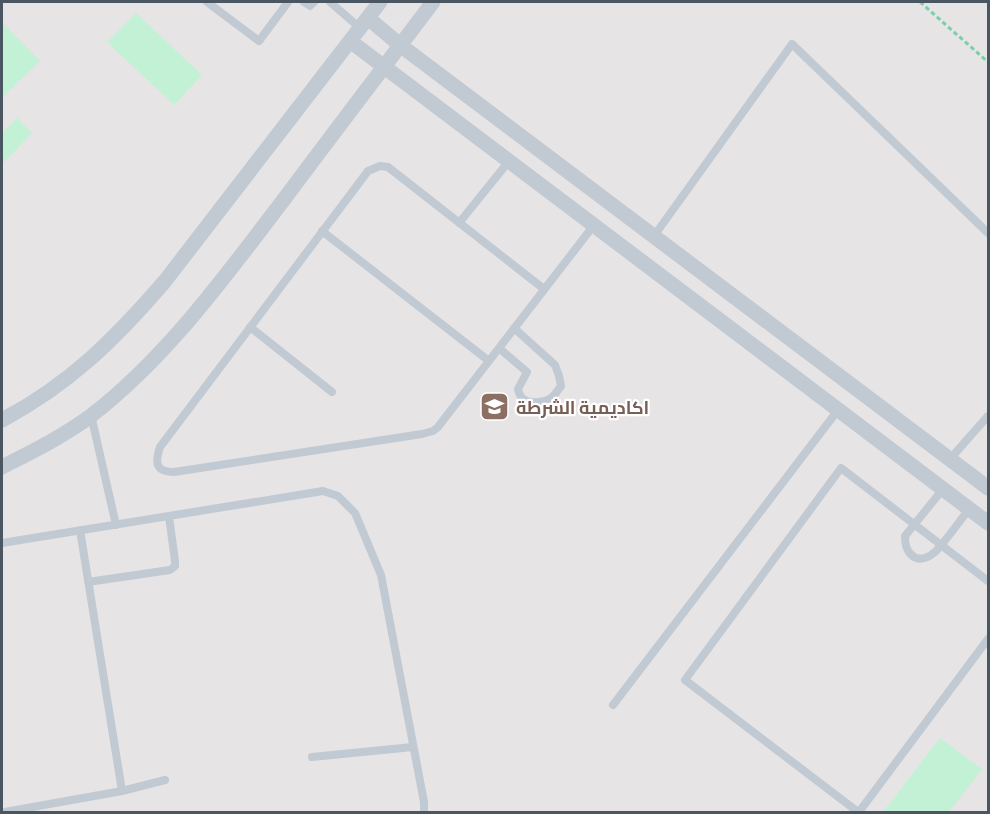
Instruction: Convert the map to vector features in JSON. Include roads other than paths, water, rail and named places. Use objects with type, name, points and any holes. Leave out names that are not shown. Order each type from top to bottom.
[{"type":"street","points":[[2,420],[51,391],[102,350],[123,328],[165,281],[380,2]]},
{"type":"street","points":[[2,467],[58,437],[91,415],[161,352],[215,289],[433,2]]},
{"type":"street","points":[[364,23],[400,45],[988,488]]},
{"type":"street","points":[[351,41],[988,523]]},
{"type":"lane","points":[[207,2],[259,41],[288,2]]},
{"type":"lane","points":[[304,2],[310,6],[314,2]]},
{"type":"lane","points":[[330,2],[364,23]]},
{"type":"lane","points":[[654,236],[792,44],[988,233]]},
{"type":"lane","points":[[459,223],[509,161]]},
{"type":"lane","points":[[544,289],[388,167],[380,166],[368,171],[160,447],[157,461],[159,468],[162,471],[174,472],[423,434],[438,427],[594,225]]},
{"type":"lane","points":[[322,231],[489,361]]},
{"type":"lane","points":[[250,327],[332,392]]},
{"type":"lane","points":[[499,348],[527,372],[518,389],[520,397],[526,401],[544,401],[551,398],[561,386],[555,365],[514,328]]},
{"type":"lane","points":[[613,705],[838,410]]},
{"type":"lane","points":[[91,415],[116,525]]},
{"type":"lane","points":[[950,459],[988,416]]},
{"type":"lane","points":[[988,581],[841,468],[685,681],[858,813],[988,639]]},
{"type":"lane","points":[[943,489],[905,536],[905,543],[912,556],[924,559],[936,552],[969,509]]},
{"type":"lane","points":[[2,543],[323,491],[338,496],[355,513],[381,575],[424,802],[424,813]]},
{"type":"lane","points":[[88,582],[170,570],[175,566],[169,516]]},
{"type":"lane","points":[[80,530],[122,790]]},
{"type":"lane","points":[[312,757],[413,747]]},
{"type":"lane","points":[[5,813],[165,780]]},
{"type":"place","name":"اكاديمية الشرطة","points":[[495,407]]}]
